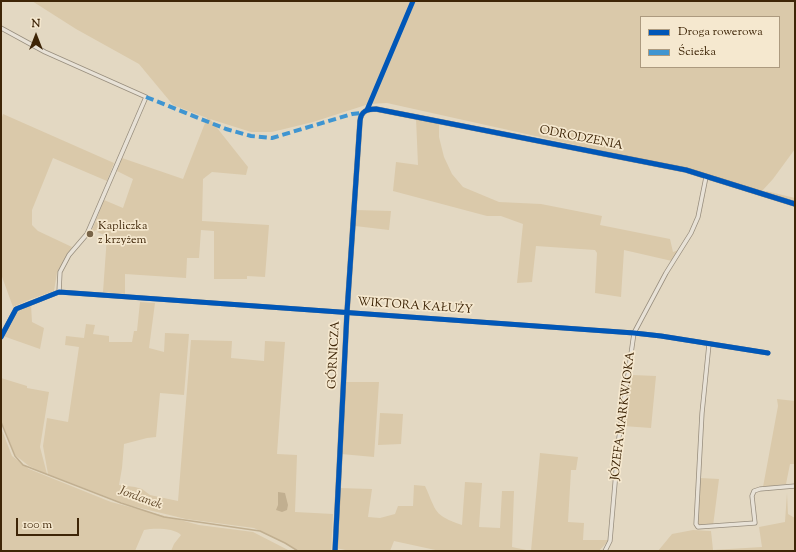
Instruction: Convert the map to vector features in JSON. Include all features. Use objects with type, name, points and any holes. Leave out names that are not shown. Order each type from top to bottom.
[{"type":"street","points":[[1,28],[45,52],[146,98],[87,234],[70,255],[60,272],[59,292],[16,309],[1,337]]},
{"type":"street","name":"ODRODZENIA","points":[[361,114],[367,110],[376,109],[400,113],[686,170],[706,178],[795,204]]},
{"type":"street","name":"GÓRNICZA","points":[[335,551],[347,312],[361,114]]},
{"type":"street","name":"JÓZEFA MARKWIOKA","points":[[605,551],[610,541],[619,437],[634,333],[666,273],[691,233],[698,217],[706,178]]},
{"type":"street","name":"WIKTORA KAŁUŻY","points":[[59,292],[634,333],[768,353]]},
{"type":"street","points":[[709,344],[702,413],[696,524],[698,527],[755,523],[752,496],[754,491],[773,487],[795,486]]},
{"type":"shaded area","points":[[32,1],[795,1],[795,149],[773,179],[762,191],[710,177],[715,176],[387,103],[369,104],[313,122],[272,132],[251,132],[210,119],[248,167],[246,175],[212,172],[203,179],[202,221],[269,225],[265,277],[247,276],[247,279],[214,279],[214,231],[201,230],[199,258],[187,258],[186,278],[125,274],[125,294],[103,292],[107,236],[97,232],[122,218],[94,231],[92,230],[104,200],[123,208],[133,179],[117,171],[122,158],[183,179],[207,118],[173,105],[139,64],[76,29]]},
{"type":"shaded area","points":[[3,114],[114,163],[107,181],[53,158],[32,210],[32,225],[38,231],[72,247],[57,273],[54,291],[13,307],[1,274],[1,120]]},
{"type":"shaded area","points":[[416,118],[439,123],[439,137],[444,157],[452,174],[463,187],[499,202],[541,204],[602,216],[600,225],[670,239],[673,252],[679,250],[672,261],[624,250],[621,297],[595,293],[597,253],[595,250],[536,246],[532,282],[517,283],[523,224],[501,216],[487,216],[393,191],[396,162],[418,165]]},
{"type":"shaded area","points":[[766,191],[795,198],[795,202],[765,193]]},
{"type":"shaded area","points":[[355,210],[391,211],[389,230],[355,226]]},
{"type":"shaded area","points":[[140,302],[155,303],[149,348],[164,352],[165,333],[189,334],[184,395],[160,393],[156,437],[124,444],[119,485],[135,487],[142,489],[150,495],[178,501],[191,340],[232,341],[231,358],[264,361],[265,341],[285,342],[277,454],[297,455],[295,512],[333,514],[331,551],[300,551],[254,528],[186,519],[128,505],[48,474],[43,446],[47,418],[68,422],[79,347],[65,345],[66,336],[84,338],[86,324],[95,325],[93,334],[109,336],[109,342],[132,342],[134,331],[137,331]]},
{"type":"shaded area","points":[[31,305],[32,322],[44,328],[40,349],[3,336],[15,313]]},
{"type":"shaded area","points":[[630,373],[632,375],[656,376],[651,428],[623,426]]},
{"type":"shaded area","points":[[1,378],[27,386],[27,388],[49,392],[40,447],[47,474],[29,466],[15,455],[1,421]]},
{"type":"shaded area","points":[[346,382],[379,382],[374,457],[341,454]]},
{"type":"shaded area","points":[[777,399],[795,401],[795,464],[790,464],[786,484],[763,487],[778,406]]},
{"type":"shaded area","points":[[380,413],[403,414],[401,444],[378,445]]},
{"type":"shaded area","points":[[1,428],[12,456],[29,469],[111,502],[199,525],[253,532],[290,551],[171,551],[181,535],[174,531],[153,529],[144,530],[135,551],[1,551]]},
{"type":"shaded area","points":[[540,453],[578,457],[576,470],[571,470],[568,522],[584,523],[583,540],[609,540],[599,551],[531,551]]},
{"type":"shaded area","points":[[700,478],[719,479],[713,526],[699,526],[697,524]]},
{"type":"shaded area","points":[[465,482],[482,483],[479,527],[500,528],[502,491],[514,491],[512,547],[531,551],[440,551],[394,541],[390,551],[350,551],[336,548],[339,488],[372,489],[368,517],[380,518],[395,514],[398,506],[413,506],[414,485],[425,486],[437,512],[453,522],[462,525]]},
{"type":"shaded area","points":[[278,492],[285,493],[288,505],[287,510],[282,512],[276,510],[278,505]]},
{"type":"shaded area","points":[[787,493],[788,514],[795,518],[795,551],[658,551],[672,534],[693,530],[711,531],[713,550],[762,547],[759,527],[785,522]]},
{"type":"waterway","name":"Jordanek","points":[[1,422],[15,456],[23,465],[121,503],[164,517],[260,531],[298,551]]},
{"type":"marked path","points":[[146,97],[226,129],[251,136],[272,138],[352,114],[361,113]]},
{"type":"cycle path","points":[[367,110],[413,1]]},
{"type":"cycle path","points":[[335,551],[347,312],[360,121],[365,111],[376,109],[686,170],[795,204]]},
{"type":"cycle path","points":[[1,337],[16,309],[59,292],[634,333],[768,353]]},
{"type":"place","name":"Kapliczka z krzyżem","points":[[90,234]]}]
